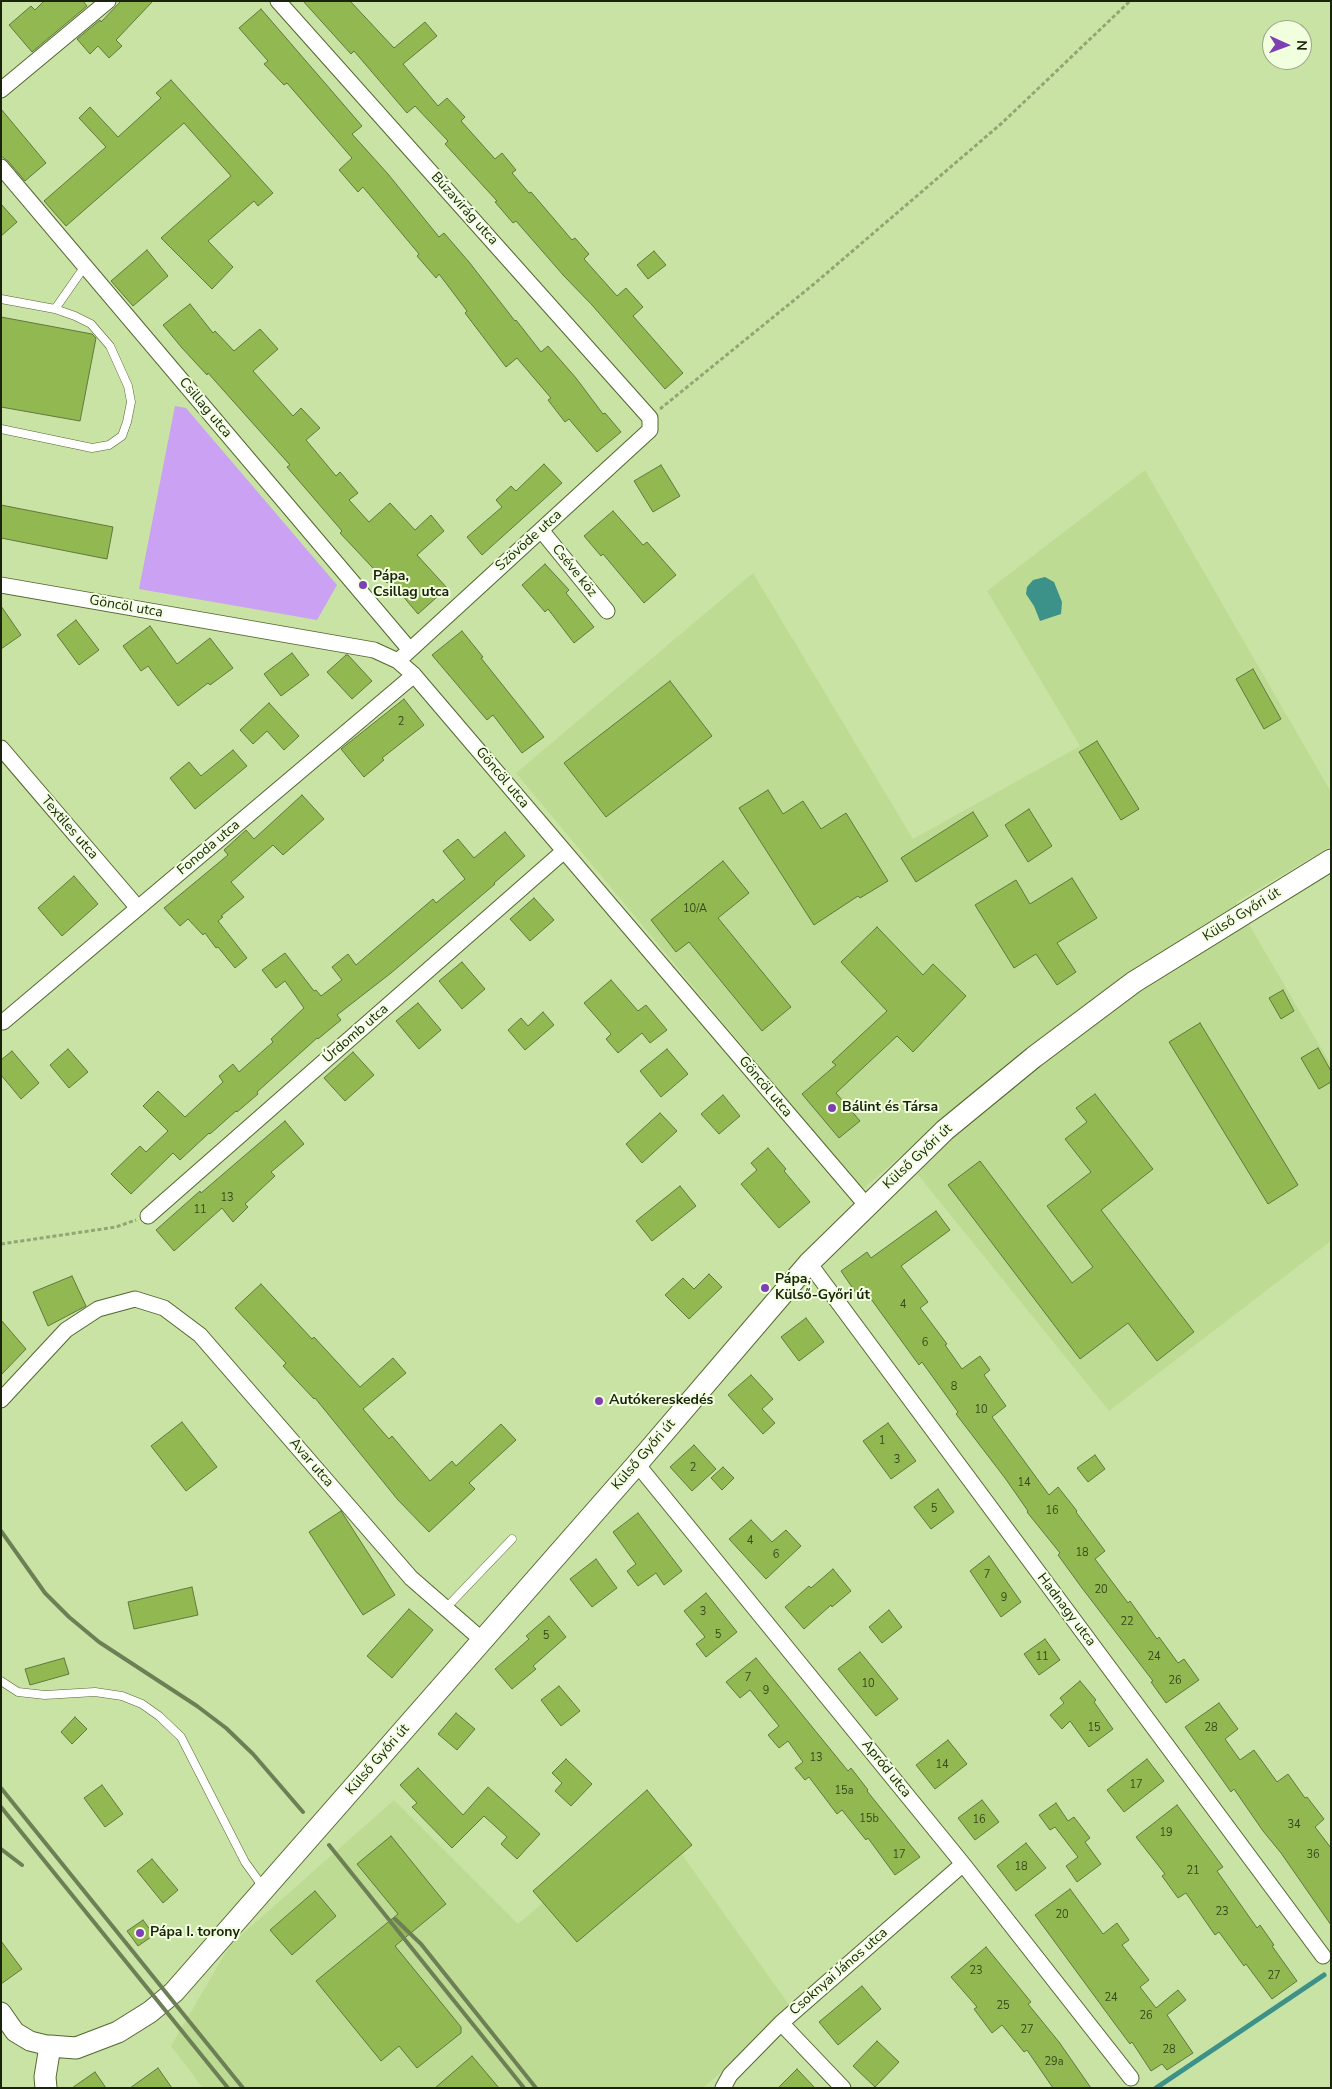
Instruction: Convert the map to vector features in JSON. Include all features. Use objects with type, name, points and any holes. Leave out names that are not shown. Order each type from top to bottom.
[{"type":"main road","name":"Külső Győri út","points":[[50,2046],[76,2048],[118,2032],[150,2012],[174,1992],[354,1788],[481,1639],[637,1464],[809,1263],[945,1130],[1034,1057],[1134,982],[1331,860]]},
{"type":"main road","points":[[46,2088],[45,2077],[50,2046]]},
{"type":"street","points":[[1,90],[108,1]]},
{"type":"street","name":"Búzavirág utca","points":[[278,1],[650,418]]},
{"type":"street","name":"Csillag utca","points":[[1,167],[410,650]]},
{"type":"street","name":"Szövöde utca","points":[[398,661],[650,430],[650,418]]},
{"type":"street","name":"Cséve köz","points":[[541,530],[607,611]]},
{"type":"street","name":"Göncöl utca","points":[[1,585],[374,650],[398,661],[414,675],[867,1206]]},
{"type":"street","name":"Fonoda utca","points":[[3,1022],[414,675]]},
{"type":"street","name":"Textiles utca","points":[[1,748],[138,908]]},
{"type":"street","name":"Úrdomb utca","points":[[148,1216],[564,851]]},
{"type":"street","name":"Hadnagy utca","points":[[809,1263],[1323,1956]]},
{"type":"street","name":"Avar utca","points":[[1,1400],[66,1330],[98,1309],[135,1299],[164,1308],[200,1335],[411,1578],[481,1639]]},
{"type":"street","name":"Apród utca","points":[[637,1464],[963,1864],[1131,2078]]},
{"type":"street","name":"Csoknyai János utca","points":[[723,2088],[730,2075],[781,2023],[963,1864]]},
{"type":"street","points":[[1,2012],[15,2032],[30,2041],[50,2046]]},
{"type":"street","points":[[781,2023],[843,2088]]},
{"type":"lane","points":[[54,309],[85,266]]},
{"type":"lane","points":[[1,299],[54,309],[91,324],[110,346],[128,386],[131,402],[122,436],[109,445],[92,448],[1,429]]},
{"type":"lane","points":[[446,1608],[512,1539]]},
{"type":"lane","points":[[1,1681],[18,1692],[45,1695],[95,1692],[122,1696],[142,1704],[159,1716],[181,1738],[245,1862],[264,1889]]},
{"type":"path","points":[[650,418],[814,284],[1002,123],[1130,1]]},
{"type":"path","points":[[1,1244],[116,1227],[148,1216]]},
{"type":"shaded area","points":[[175,406],[186,408],[337,585],[317,620],[139,589]]},
{"type":"shaded area","points":[[1145,470],[1331,792],[1331,846],[1236,902],[1331,1065],[1331,1241],[1109,1411],[902,1155],[862,1190],[516,773],[753,573],[913,839],[1080,746],[987,591]]},
{"type":"shaded area","points":[[394,1800],[518,1924],[651,1811],[792,2009],[703,2088],[203,2088],[171,2046],[230,1945]]},
{"type":"water","points":[[1045,577],[1054,582],[1062,602],[1061,614],[1040,621],[1034,606],[1026,594],[1027,587],[1033,580]]},
{"type":"building","points":[[44,1],[83,1],[87,6],[32,52],[9,25],[31,6],[35,10]]},
{"type":"building","points":[[121,1],[153,1],[116,40],[122,46],[109,58],[98,46],[90,54],[77,39],[100,20],[101,22]]},
{"type":"building","points":[[303,1],[350,1],[394,48],[425,22],[437,36],[403,64],[438,106],[447,98],[465,117],[461,121],[495,159],[502,153],[516,170],[512,173],[572,240],[575,238],[589,254],[584,259],[617,296],[626,288],[643,307],[633,316],[683,373],[665,389],[516,221],[513,223],[495,202],[497,201],[445,144],[448,141],[415,106],[407,113],[354,51],[351,54]]},
{"type":"building","points":[[261,9],[362,126],[352,134],[388,174],[439,237],[444,233],[541,352],[548,346],[576,378],[603,414],[605,413],[621,432],[597,452],[569,419],[565,422],[548,400],[551,398],[517,358],[506,367],[465,313],[467,311],[439,274],[436,278],[417,256],[419,254],[363,187],[358,192],[339,170],[352,158],[287,83],[284,85],[264,64],[268,61],[239,28]]},
{"type":"building","points":[[171,80],[273,193],[258,206],[254,201],[208,241],[233,267],[212,289],[161,238],[231,176],[184,123],[66,226],[44,201],[106,147],[79,118],[90,107],[118,137],[161,98],[156,93]]},
{"type":"building","points":[[1,109],[46,163],[25,181],[8,161],[1,156]]},
{"type":"building","points":[[1,204],[17,222],[1,236]]},
{"type":"building","points":[[147,250],[168,276],[133,306],[111,281]]},
{"type":"building","points":[[654,251],[666,265],[648,279],[637,265]]},
{"type":"building","points":[[190,304],[213,333],[215,331],[234,351],[260,329],[278,349],[253,371],[293,416],[301,408],[320,428],[306,440],[336,476],[340,472],[358,493],[349,500],[369,522],[390,503],[415,530],[431,515],[444,531],[417,555],[447,588],[418,614],[390,581],[387,583],[340,533],[342,531],[287,467],[290,465],[163,325]]},
{"type":"building","points":[[1,317],[92,334],[96,338],[80,421],[1,407]]},
{"type":"building","points":[[544,464],[562,483],[482,555],[467,537],[502,507],[496,500],[511,486],[516,491]]},
{"type":"building","points":[[661,465],[680,496],[653,512],[634,481]]},
{"type":"building","points":[[1,505],[113,527],[107,559],[1,538]]},
{"type":"building","points":[[613,511],[643,545],[647,542],[676,575],[644,603],[603,554],[601,556],[584,536]]},
{"type":"building","points":[[545,564],[569,590],[566,593],[594,627],[574,643],[548,609],[545,612],[522,585]]},
{"type":"building","points":[[1,606],[21,635],[1,649]]},
{"type":"building","points":[[76,620],[99,650],[79,665],[57,635]]},
{"type":"building","points":[[150,626],[177,664],[210,638],[233,668],[210,685],[208,683],[178,706],[148,666],[141,671],[123,646]]},
{"type":"building","points":[[462,631],[544,737],[522,753],[493,715],[487,720],[432,655]]},
{"type":"building","points":[[292,653],[309,675],[281,696],[264,674]]},
{"type":"building","points":[[346,655],[372,681],[352,699],[327,672]]},
{"type":"building","points":[[1253,669],[1281,719],[1264,729],[1236,679]]},
{"type":"building","points":[[670,681],[712,736],[606,817],[564,763]]},
{"type":"building","points":[[404,699],[424,725],[382,758],[384,760],[364,777],[341,749]]},
{"type":"building","points":[[269,703],[299,736],[284,750],[267,731],[253,744],[240,730]]},
{"type":"building","points":[[1097,741],[1139,809],[1121,820],[1079,752]]},
{"type":"building","points":[[233,750],[247,766],[195,809],[170,778],[189,762],[201,776]]},
{"type":"building","points":[[768,790],[783,814],[803,801],[821,829],[846,813],[888,881],[860,898],[858,896],[814,925],[739,808]]},
{"type":"building","points":[[302,795],[324,819],[283,855],[273,845],[231,882],[244,897],[221,916],[223,917],[218,921],[247,958],[235,968],[205,933],[203,935],[188,919],[180,926],[164,908],[228,855],[224,850],[246,830],[254,839]]},
{"type":"building","points":[[1029,809],[1052,846],[1028,862],[1005,825]]},
{"type":"building","points":[[973,812],[988,836],[916,882],[901,858]]},
{"type":"building","points":[[505,832],[525,856],[391,973],[337,1015],[341,1020],[317,1038],[257,1092],[258,1094],[209,1133],[180,1160],[173,1153],[131,1194],[111,1174],[140,1146],[146,1152],[168,1131],[143,1106],[158,1091],[185,1117],[223,1082],[219,1076],[233,1064],[239,1072],[273,1042],[271,1039],[304,1008],[285,981],[276,988],[262,970],[285,953],[314,991],[316,990],[321,996],[342,980],[332,967],[348,954],[356,965],[433,899],[436,903],[465,879],[443,851],[458,839],[474,858]]},
{"type":"building","points":[[723,861],[749,893],[718,918],[791,1007],[762,1031],[689,942],[676,952],[651,920]]},
{"type":"building","points":[[74,876],[98,904],[62,936],[38,908]]},
{"type":"building","points":[[1072,878],[1097,918],[1057,943],[1076,972],[1057,985],[1036,954],[1014,968],[975,905],[1016,880],[1030,904]]},
{"type":"building","points":[[534,898],[554,920],[530,941],[510,919]]},
{"type":"building","points":[[877,927],[923,975],[933,964],[966,996],[913,1052],[897,1036],[836,1093],[860,1121],[839,1138],[802,1094],[836,1065],[832,1062],[887,1011],[841,962]]},
{"type":"building","points":[[462,962],[485,989],[462,1009],[439,981]]},
{"type":"building","points":[[611,980],[638,1011],[646,1005],[667,1030],[650,1043],[642,1033],[618,1053],[606,1039],[611,1034],[584,1003]]},
{"type":"building","points":[[1283,990],[1294,1011],[1281,1019],[1269,998]]},
{"type":"building","points":[[418,1003],[441,1030],[419,1049],[396,1021]]},
{"type":"building","points":[[543,1012],[554,1025],[525,1050],[508,1030],[521,1018],[528,1026]]},
{"type":"building","points":[[1200,1023],[1298,1185],[1268,1204],[1169,1042]]},
{"type":"building","points":[[1318,1048],[1331,1071],[1331,1082],[1319,1089],[1301,1058]]},
{"type":"building","points":[[68,1049],[88,1072],[69,1088],[50,1065]]},
{"type":"building","points":[[667,1049],[688,1074],[661,1097],[640,1071]]},
{"type":"building","points":[[12,1051],[39,1083],[21,1099],[1,1075],[1,1060]]},
{"type":"building","points":[[353,1052],[374,1075],[345,1101],[324,1078]]},
{"type":"building","points":[[1095,1094],[1153,1169],[1101,1210],[1194,1332],[1157,1361],[1128,1323],[1080,1359],[948,1185],[980,1161],[1072,1283],[1093,1267],[1047,1206],[1091,1172],[1065,1139],[1087,1122],[1076,1108]]},
{"type":"building","points":[[723,1095],[740,1116],[719,1134],[701,1114]]},
{"type":"building","points":[[660,1113],[677,1131],[642,1163],[626,1144]]},
{"type":"building","points":[[285,1121],[304,1144],[271,1172],[275,1176],[245,1204],[248,1207],[233,1222],[222,1208],[174,1251],[156,1230]]},
{"type":"building","points":[[768,1148],[810,1202],[779,1228],[741,1184],[757,1170],[751,1163]]},
{"type":"building","points":[[680,1186],[696,1206],[652,1241],[636,1221]]},
{"type":"building","points":[[936,1211],[950,1230],[901,1266],[928,1302],[920,1308],[947,1344],[945,1345],[962,1369],[980,1356],[990,1370],[984,1375],[1006,1406],[992,1417],[1049,1495],[1058,1487],[1077,1511],[1105,1551],[1095,1559],[1128,1603],[1130,1601],[1157,1639],[1159,1637],[1178,1663],[1184,1659],[1199,1680],[1166,1703],[1151,1682],[1153,1681],[1058,1555],[1060,1553],[1027,1512],[1005,1478],[956,1414],[958,1412],[922,1362],[919,1365],[863,1288],[856,1293],[841,1271],[867,1252],[871,1258]]},
{"type":"building","points":[[709,1274],[722,1287],[689,1319],[665,1295],[683,1278],[694,1289]]},
{"type":"building","points":[[72,1276],[86,1306],[48,1326],[33,1292]]},
{"type":"building","points":[[261,1284],[360,1387],[393,1358],[406,1373],[363,1409],[389,1439],[392,1436],[430,1481],[452,1461],[456,1466],[501,1424],[516,1440],[469,1483],[475,1489],[429,1532],[398,1500],[315,1398],[283,1366],[286,1363],[235,1308]]},
{"type":"building","points":[[806,1318],[824,1342],[799,1361],[781,1337]]},
{"type":"building","points":[[1,1320],[26,1349],[1,1375]]},
{"type":"building","points":[[751,1375],[773,1399],[762,1409],[775,1423],[763,1434],[728,1395]]},
{"type":"building","points":[[182,1422],[217,1467],[186,1491],[151,1446]]},
{"type":"building","points":[[888,1423],[916,1461],[891,1479],[863,1441]]},
{"type":"building","points":[[694,1445],[716,1469],[692,1491],[670,1467]]},
{"type":"building","points":[[1095,1455],[1105,1469],[1088,1482],[1077,1468]]},
{"type":"building","points":[[723,1467],[734,1478],[722,1490],[711,1478]]},
{"type":"building","points":[[938,1489],[954,1512],[931,1529],[914,1507]]},
{"type":"building","points":[[341,1511],[395,1595],[363,1615],[309,1532]]},
{"type":"building","points":[[638,1513],[682,1571],[664,1585],[656,1573],[638,1586],[627,1571],[636,1564],[613,1532]]},
{"type":"building","points":[[751,1520],[772,1542],[786,1530],[801,1546],[766,1579],[729,1539]]},
{"type":"building","points":[[989,1556],[1021,1602],[1001,1617],[970,1571]]},
{"type":"building","points":[[596,1559],[617,1588],[592,1607],[570,1579]]},
{"type":"building","points":[[833,1569],[851,1591],[832,1607],[831,1605],[804,1629],[785,1607],[809,1586],[811,1588]]},
{"type":"building","points":[[192,1587],[198,1615],[134,1629],[128,1602]]},
{"type":"building","points":[[706,1593],[737,1632],[706,1657],[696,1644],[705,1637],[684,1611]]},
{"type":"building","points":[[409,1609],[433,1630],[392,1678],[367,1656]]},
{"type":"building","points":[[889,1610],[902,1627],[882,1643],[869,1627]]},
{"type":"building","points":[[549,1616],[566,1637],[533,1666],[536,1669],[512,1689],[495,1669],[529,1639],[526,1636]]},
{"type":"building","points":[[1045,1639],[1060,1660],[1039,1675],[1024,1654]]},
{"type":"building","points":[[860,1652],[898,1699],[876,1716],[838,1669]]},
{"type":"building","points":[[64,1658],[69,1674],[30,1685],[25,1669]]},
{"type":"building","points":[[756,1658],[848,1771],[851,1768],[920,1857],[895,1875],[868,1838],[866,1840],[842,1810],[837,1814],[809,1777],[805,1780],[795,1768],[803,1762],[788,1741],[779,1748],[768,1735],[779,1726],[750,1690],[740,1698],[726,1682]]},
{"type":"building","points":[[1080,1681],[1096,1700],[1094,1702],[1113,1729],[1089,1747],[1070,1721],[1062,1729],[1050,1715],[1064,1703],[1060,1698]]},
{"type":"building","points":[[559,1686],[580,1711],[561,1726],[541,1700]]},
{"type":"building","points":[[1219,1703],[1238,1729],[1225,1739],[1240,1760],[1254,1750],[1277,1782],[1288,1774],[1305,1798],[1307,1797],[1324,1819],[1315,1827],[1331,1848],[1331,1925],[1234,1789],[1231,1792],[1185,1727]]},
{"type":"building","points":[[456,1713],[475,1729],[457,1750],[438,1734]]},
{"type":"building","points":[[75,1717],[87,1729],[72,1744],[61,1732]]},
{"type":"building","points":[[948,1740],[967,1764],[935,1789],[916,1765]]},
{"type":"building","points":[[566,1759],[592,1784],[571,1806],[555,1791],[562,1783],[552,1773]]},
{"type":"building","points":[[1147,1759],[1164,1781],[1124,1812],[1107,1790]]},
{"type":"building","points":[[418,1768],[463,1815],[488,1787],[540,1834],[517,1859],[501,1844],[507,1837],[484,1816],[452,1848],[412,1807],[417,1803],[400,1785]]},
{"type":"building","points":[[102,1785],[123,1814],[105,1827],[84,1798]]},
{"type":"building","points":[[647,1790],[692,1845],[577,1942],[533,1891]]},
{"type":"building","points":[[982,1800],[999,1822],[975,1840],[958,1818]]},
{"type":"building","points":[[1056,1803],[1068,1821],[1074,1817],[1090,1838],[1085,1842],[1101,1864],[1077,1882],[1066,1866],[1078,1857],[1055,1827],[1050,1830],[1039,1815]]},
{"type":"building","points":[[1177,1805],[1223,1867],[1217,1871],[1257,1928],[1260,1925],[1274,1945],[1272,1946],[1297,1981],[1272,1999],[1219,1932],[1215,1935],[1186,1893],[1178,1898],[1162,1876],[1165,1874],[1136,1837]]},
{"type":"building","points":[[391,1836],[446,1904],[395,1946],[461,2027],[461,2033],[417,2068],[399,2046],[381,2061],[316,1981],[398,1914],[357,1864]]},
{"type":"building","points":[[1026,1843],[1046,1868],[1016,1891],[997,1866]]},
{"type":"building","points":[[152,1859],[178,1890],[163,1903],[137,1871]]},
{"type":"building","points":[[1070,1889],[1103,1934],[1117,1923],[1129,1940],[1122,1945],[1149,1980],[1140,1987],[1156,2008],[1178,1990],[1186,2000],[1167,2015],[1193,2053],[1167,2070],[1162,2064],[1151,2071],[1132,2042],[1130,2044],[1035,1915]]},
{"type":"building","points":[[315,1891],[336,1916],[292,1955],[270,1930]]},
{"type":"building","name":"Pápa I. torony","points":[[143,1920],[154,1935],[138,1946],[127,1931]]},
{"type":"building","points":[[1,1941],[22,1969],[1,1984]]},
{"type":"building","points":[[986,1947],[1031,2002],[1028,2004],[1059,2042],[1091,2088],[1053,2088],[1027,2050],[1024,2052],[1002,2025],[992,2033],[974,2009],[977,2007],[951,1977]]},
{"type":"building","points":[[862,1986],[881,2009],[838,2045],[819,2022]]},
{"type":"building","points":[[877,2041],[899,2062],[875,2087],[853,2066]]},
{"type":"building","points":[[472,2056],[499,2088],[435,2088]]},
{"type":"building","points":[[158,2068],[172,2088],[130,2088]]},
{"type":"building","points":[[797,2069],[815,2088],[778,2088]]},
{"type":"building","points":[[95,2072],[106,2088],[72,2088]]},
{"type":"waterway","points":[[1156,2088],[1324,1975]]},
{"type":"railway","points":[[1,1531],[45,1593],[69,1617],[99,1642],[197,1706],[226,1728],[253,1754],[303,1812]]},
{"type":"railway","points":[[1,1788],[243,2088]]},
{"type":"railway","points":[[1,1807],[228,2088]]},
{"type":"railway","points":[[329,1845],[524,2088]]},
{"type":"railway","points":[[1,1849],[22,1865]]},
{"type":"railway","points":[[395,1919],[421,1944],[536,2088]]},
{"type":"place","name":"Pápa, Csillag utca","points":[[363,585]]},
{"type":"place","name":"Bálint és Társa","points":[[832,1108]]},
{"type":"place","name":"Pápa, Külső-Győri út","points":[[765,1288]]},
{"type":"place","name":"Autókereskedés","points":[[599,1401]]},
{"type":"place","name":"Pápa I. torony","points":[[140,1933]]}]
